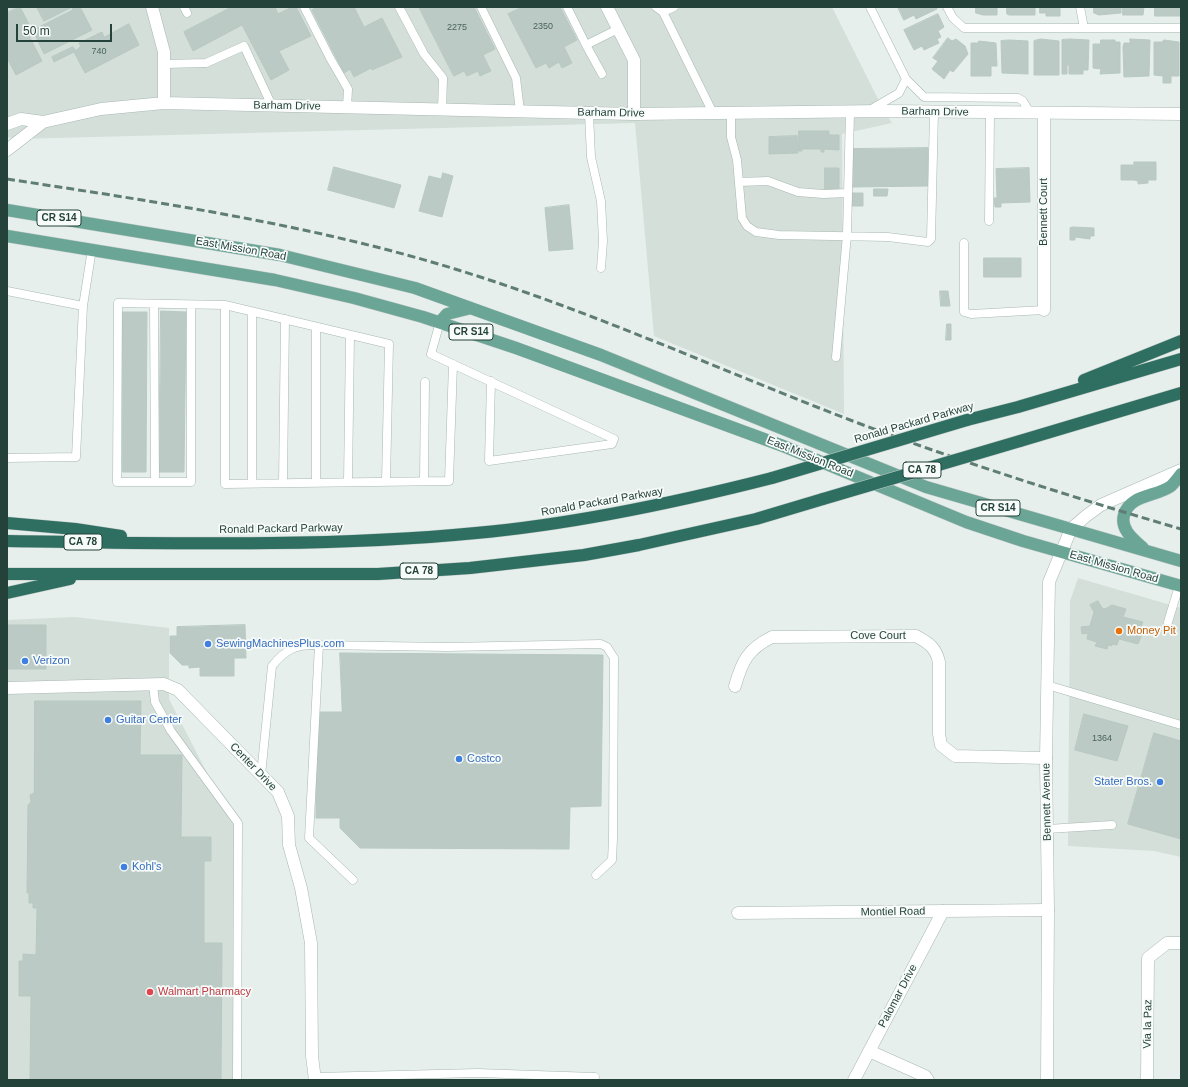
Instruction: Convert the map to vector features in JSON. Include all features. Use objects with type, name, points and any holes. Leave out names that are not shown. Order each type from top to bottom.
[{"type":"highway","points":[[1018,408],[1181,341]]},
{"type":"highway","name":"Ronald Packard Parkway","points":[[7,541],[293,543],[476,533],[617,514],[697,497],[772,478],[968,420],[1018,408],[1181,359]]},
{"type":"highway","name":"CA 78","points":[[7,574],[378,574],[478,567],[584,555],[639,545],[756,519],[1181,394]]},
{"type":"highway","points":[[7,523],[75,529],[160,543]]},
{"type":"highway","points":[[7,593],[92,573]]},
{"type":"main road","name":"East Mission Road","points":[[7,210],[280,256],[415,288],[601,355],[926,487],[1181,561]]},
{"type":"main road","name":"East Mission Road","points":[[7,236],[275,280],[354,298],[440,322],[516,348],[783,446],[966,522],[1062,552],[1180,586]]},
{"type":"main road","points":[[440,322],[447,314],[471,308]]},
{"type":"main road","points":[[1145,550],[1129,535],[1124,527],[1123,519],[1126,507],[1136,500],[1170,486],[1181,474]]},
{"type":"street","points":[[152,7],[164,52],[164,103]]},
{"type":"street","points":[[607,7],[634,60],[634,114]]},
{"type":"street","name":"Barham Drive","points":[[7,124],[21,119],[43,122],[101,109],[164,103],[634,114],[850,112],[1181,114]]},
{"type":"street","name":"Bennett Court","points":[[1044,114],[1044,310]]},
{"type":"street","name":"Barham Drive","points":[[7,150],[43,122]]},
{"type":"street","points":[[1071,530],[1101,505],[1181,470]]},
{"type":"street","name":"Bennett Avenue","points":[[1047,1080],[1048,910],[1046,758],[1049,582],[1071,530]]},
{"type":"street","name":"Cove Court","points":[[734,686],[740,669],[748,654],[758,644],[772,637],[916,636],[929,643],[937,652],[939,662],[939,734],[941,745],[955,756],[1046,758]]},
{"type":"street","name":"Center Drive","points":[[7,688],[164,684],[178,690],[278,792],[288,816],[289,845],[301,888],[311,943],[312,1056],[315,1078]]},
{"type":"street","name":"Montiel Road","points":[[738,913],[1048,910]]},
{"type":"street","name":"Palomar Drive","points":[[854,1080],[943,911]]},
{"type":"street","name":"Via la Paz","points":[[1147,1080],[1148,958],[1166,942],[1181,943]]},
{"type":"street","points":[[870,1051],[925,1076],[928,1080]]},
{"type":"lane","points":[[304,7],[330,58],[348,89],[347,107]]},
{"type":"lane","points":[[481,7],[516,78],[520,111]]},
{"type":"lane","points":[[567,7],[602,74]]},
{"type":"lane","points":[[656,7],[663,12],[713,113]]},
{"type":"lane","points":[[663,12],[674,7]]},
{"type":"lane","points":[[870,7],[906,79],[924,97],[1018,98],[1023,101],[1030,113]]},
{"type":"lane","points":[[947,7],[952,18],[964,28],[1181,28]]},
{"type":"lane","points":[[1080,7],[1084,28]]},
{"type":"lane","points":[[399,8],[424,54],[443,78],[442,110]]},
{"type":"lane","points":[[586,45],[618,29]]},
{"type":"lane","points":[[164,64],[206,63],[244,46],[272,106]]},
{"type":"lane","points":[[868,112],[899,93],[906,79]]},
{"type":"lane","points":[[836,357],[847,235],[850,112]]},
{"type":"lane","points":[[731,113],[731,137],[737,160],[742,218],[746,226],[756,232],[779,235],[847,235],[928,242],[932,239],[934,112]]},
{"type":"lane","points":[[589,113],[591,157],[601,201],[603,241],[601,268]]},
{"type":"lane","points":[[990,113],[990,221]]},
{"type":"lane","points":[[739,182],[768,181],[798,192],[823,194],[848,193]]},
{"type":"lane","points":[[964,243],[964,312],[971,314],[1044,310]]},
{"type":"lane","points":[[7,458],[76,457],[83,306],[92,249]]},
{"type":"lane","points":[[7,291],[83,306]]},
{"type":"lane","points":[[191,305],[191,482],[117,482],[118,303],[225,305],[389,344],[386,482]]},
{"type":"lane","points":[[154,304],[155,482]]},
{"type":"lane","points":[[225,305],[225,484],[450,481],[453,364]]},
{"type":"lane","points":[[252,312],[252,483]]},
{"type":"lane","points":[[283,483],[285,319]]},
{"type":"lane","points":[[440,322],[431,354],[491,381],[614,439],[612,444],[489,461],[491,381]]},
{"type":"lane","points":[[316,327],[316,483]]},
{"type":"lane","points":[[348,482],[350,335]]},
{"type":"lane","points":[[424,481],[425,382]]},
{"type":"lane","points":[[1168,622],[1180,586]]},
{"type":"lane","points":[[261,775],[272,666],[284,652],[304,644],[447,647],[601,644],[607,647],[614,658],[613,839],[612,860],[596,875]]},
{"type":"lane","points":[[319,644],[309,838],[353,880]]},
{"type":"lane","points":[[153,684],[156,702],[171,731],[238,823],[237,1080]]},
{"type":"lane","points":[[1047,685],[1181,725]]},
{"type":"lane","points":[[1047,828],[1112,825]]},
{"type":"lane","points":[[315,1078],[448,1077],[478,1073],[595,1077]]},
{"type":"shaded area","points":[[7,7],[832,7],[884,111],[892,123],[842,134],[844,414],[654,336],[635,123],[17,139],[7,137]]},
{"type":"shaded area","points":[[1078,578],[1181,608],[1181,857],[1154,851],[1068,846],[1070,601]]},
{"type":"shaded area","points":[[75,617],[169,628],[169,699],[239,835],[239,1080],[7,1080],[7,620]]},
{"type":"building","points":[[20,7],[31,28],[27,30],[16,9]]},
{"type":"building","points":[[37,7],[72,7],[44,21]]},
{"type":"building","points":[[75,7],[76,9],[80,7],[92,30],[44,54],[33,30],[73,10],[72,8]]},
{"type":"building","points":[[232,7],[275,7],[278,14],[292,7],[296,7],[311,36],[279,51],[289,70],[271,80],[242,25],[193,51],[184,32]]},
{"type":"building","points":[[318,7],[354,7],[364,27],[382,18],[402,57],[372,70],[371,68],[354,77],[350,69],[344,73],[312,10]]},
{"type":"building","points":[[419,7],[474,7],[495,49],[483,55],[491,71],[480,76],[478,71],[467,76],[464,71],[454,76]]},
{"type":"building","points":[[523,7],[560,7],[577,40],[564,47],[572,63],[562,68],[559,62],[549,68],[546,63],[536,68],[508,14]]},
{"type":"building","points":[[898,7],[936,7],[937,9],[916,19],[914,15],[904,20]]},
{"type":"building","points":[[976,7],[997,7],[997,15],[983,15],[976,13]]},
{"type":"building","points":[[1007,7],[1035,7],[1035,15],[1009,15],[1007,14]]},
{"type":"building","points":[[1040,7],[1060,7],[1060,16],[1046,16],[1046,13],[1040,13]]},
{"type":"building","points":[[1094,7],[1121,7],[1121,13],[1099,15],[1094,13]]},
{"type":"building","points":[[1123,7],[1144,7],[1143,15],[1123,15]]},
{"type":"building","points":[[1155,7],[1181,7],[1181,16],[1155,16]]},
{"type":"building","points":[[15,9],[42,61],[16,75],[7,58],[7,13]]},
{"type":"building","points":[[938,14],[944,27],[938,31],[941,37],[937,39],[939,43],[924,50],[922,46],[914,50],[904,30]]},
{"type":"building","points":[[129,24],[139,45],[85,73],[74,52],[80,47],[82,49],[79,43],[102,32],[104,37]]},
{"type":"building","points":[[948,38],[952,41],[956,39],[965,46],[968,54],[953,72],[950,70],[944,79],[932,69],[938,61],[933,58]]},
{"type":"building","points":[[1041,39],[1059,41],[1059,75],[1034,75],[1034,41]]},
{"type":"building","points":[[1130,39],[1150,40],[1149,76],[1124,77],[1123,47],[1124,43],[1130,43]]},
{"type":"building","points":[[1062,40],[1089,40],[1088,70],[1083,70],[1083,74],[1069,74],[1069,65],[1067,65],[1067,74],[1062,74]]},
{"type":"building","points":[[1101,40],[1115,40],[1115,42],[1120,42],[1120,73],[1100,74],[1101,69],[1093,68],[1093,44],[1100,44]]},
{"type":"building","points":[[1164,40],[1179,42],[1179,76],[1171,76],[1171,83],[1163,83],[1163,76],[1154,75],[1154,42],[1162,42]]},
{"type":"building","points":[[979,41],[996,43],[997,66],[991,66],[991,76],[971,76],[971,43],[978,43]]},
{"type":"building","points":[[1001,41],[1028,41],[1028,74],[1002,73]]},
{"type":"building","points":[[73,47],[76,51],[54,62],[52,57]]},
{"type":"building","points":[[799,131],[829,131],[829,135],[839,135],[839,150],[824,149],[824,152],[821,152],[821,149],[802,149],[802,151],[799,151]]},
{"type":"building","points":[[797,136],[798,153],[769,154],[769,137]]},
{"type":"building","points":[[928,148],[928,186],[852,187],[852,149]]},
{"type":"building","points":[[1134,162],[1156,162],[1156,180],[1148,180],[1148,183],[1138,184],[1138,181],[1134,180],[1121,180],[1121,165],[1134,165]]},
{"type":"building","points":[[334,167],[401,185],[394,208],[328,190]]},
{"type":"building","points":[[825,168],[839,168],[839,189],[825,189]]},
{"type":"building","points":[[1029,168],[1030,202],[1001,203],[1001,207],[995,207],[994,198],[997,198],[996,169]]},
{"type":"building","points":[[443,173],[453,176],[442,217],[419,211],[429,176],[441,179]]},
{"type":"building","points":[[874,189],[888,189],[887,196],[874,196]]},
{"type":"building","points":[[852,193],[863,193],[863,206],[852,206]]},
{"type":"building","points":[[569,205],[573,249],[549,251],[545,208]]},
{"type":"building","points":[[1070,228],[1094,228],[1094,236],[1090,236],[1090,239],[1075,237],[1075,240],[1070,240]]},
{"type":"building","points":[[984,258],[1021,258],[1021,277],[984,277]]},
{"type":"building","points":[[940,291],[948,291],[950,306],[941,306]]},
{"type":"building","points":[[161,311],[186,312],[184,472],[159,472]]},
{"type":"building","points":[[123,312],[147,312],[146,472],[123,472]]},
{"type":"building","points":[[947,324],[951,324],[951,340],[946,340]]},
{"type":"building","points":[[1098,601],[1102,608],[1105,609],[1112,605],[1126,609],[1123,617],[1143,622],[1140,629],[1129,626],[1128,628],[1143,632],[1138,644],[1119,639],[1117,645],[1108,645],[1107,649],[1095,646],[1097,642],[1087,639],[1088,633],[1082,634],[1081,627],[1090,626],[1094,612],[1090,605]]},
{"type":"building","points":[[7,625],[46,625],[46,669],[7,669]]},
{"type":"building","name":"SewingMachinesPlus.com","points":[[245,625],[246,658],[234,658],[234,676],[200,676],[200,667],[189,668],[189,665],[182,665],[170,653],[170,636],[177,636],[177,627]]},
{"type":"building","name":"Costco","points":[[340,653],[603,655],[601,806],[570,807],[569,849],[360,848],[340,828],[340,818],[316,818],[316,712],[342,712]]},
{"type":"building","points":[[35,701],[141,701],[140,755],[182,755],[181,837],[211,837],[211,861],[204,861],[204,943],[222,943],[221,1080],[30,1080],[31,996],[19,996],[19,961],[23,961],[23,954],[36,955],[37,908],[33,908],[33,903],[29,903],[29,893],[27,893],[28,805],[31,802],[30,795],[34,793]]},
{"type":"building","points":[[1084,714],[1128,726],[1117,761],[1075,750]]},
{"type":"building","name":"Stater Bros.","points":[[1154,733],[1181,741],[1181,839],[1128,824]]},
{"type":"railway","points":[[7,179],[120,196],[289,227],[400,253],[455,269],[607,323],[898,438],[1018,479],[1181,529]]},
{"type":"place","name":"Money Pit","points":[[1119,631]]},
{"type":"place","name":"SewingMachinesPlus.com","points":[[208,644]]},
{"type":"place","name":"Verizon","points":[[25,661]]},
{"type":"place","name":"Guitar Center","points":[[108,720]]},
{"type":"place","name":"Costco","points":[[459,759]]},
{"type":"place","name":"Stater Bros.","points":[[1160,782]]},
{"type":"place","name":"Kohl's","points":[[124,867]]},
{"type":"place","name":"Walmart Pharmacy","points":[[150,992]]}]
